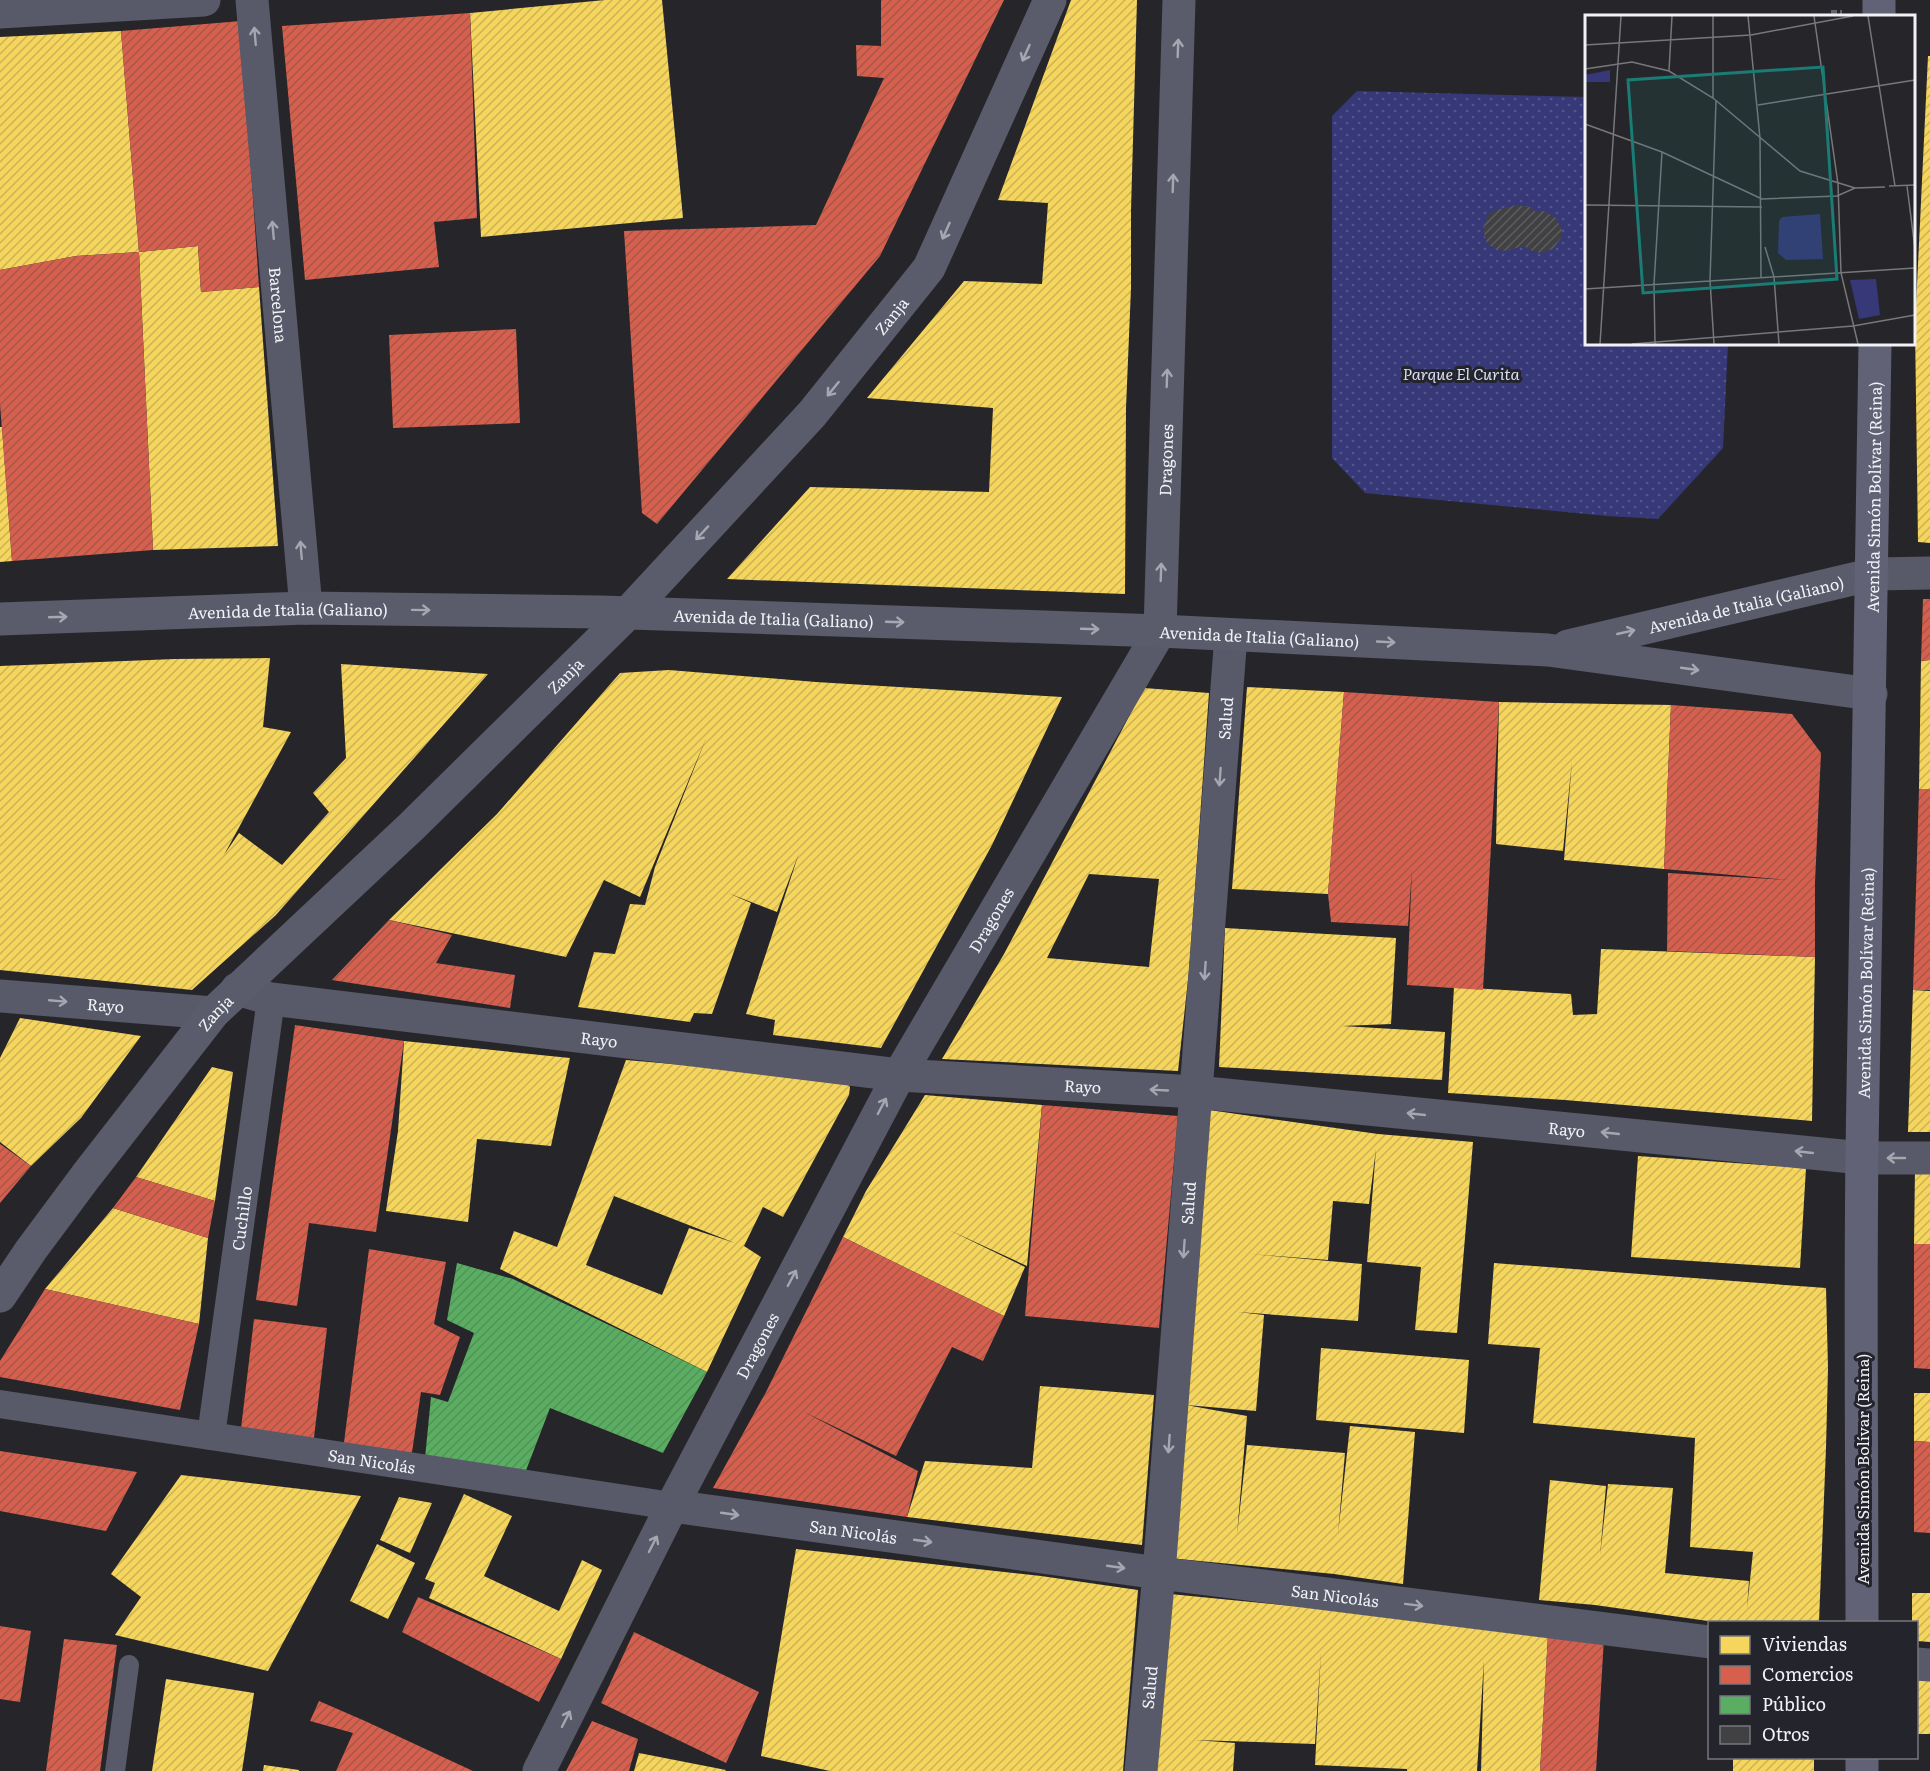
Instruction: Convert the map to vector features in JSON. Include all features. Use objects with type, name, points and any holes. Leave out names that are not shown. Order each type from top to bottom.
[{"type":"main road","name":"Zanja","points":[[0,1296],[86,1176],[213,1013],[412,826],[627,614],[812,414],[929,268],[1050,0]]},
{"type":"main road","name":"Dragones","points":[[1160,631],[1179,0]]},
{"type":"main road","name":"Avenida Simón Bolívar (Reina)","points":[[1862,1621],[1862,1158],[1868,724],[1874,574],[1875,345]]},
{"type":"main road","name":"Avenida de Italia (Galiano)","points":[[1548,650],[1874,574]]},
{"type":"main road","name":"Avenida de Italia (Galiano)","points":[[0,619],[306,608],[627,614],[1160,631],[1548,650],[1870,694]]},
{"type":"street","points":[[0,12],[204,0]]},
{"type":"street","name":"Barcelona","points":[[252,0],[306,608]]},
{"type":"street","points":[[1874,574],[1930,573]]},
{"type":"street","name":"Dragones","points":[[539,1771],[672,1506],[899,1075],[1160,631]]},
{"type":"street","name":"Salud","points":[[1141,1771],[1159,1573],[1231,635]]},
{"type":"street","name":"Rayo","points":[[237,989],[271,999],[899,1075],[1196,1092],[1862,1158],[1930,1158]]},
{"type":"street","name":"Rayo","points":[[0,996],[213,1013]]},
{"type":"street","name":"Cuchillo","points":[[211,1436],[271,999]]},
{"type":"street","name":"San Nicolás","points":[[0,1404],[672,1506],[1159,1573],[1708,1642]]},
{"type":"lane","points":[[115,1771],[129,1665]]},
{"type":"green space","name":"Parque El Curita","points":[[1357,91],[1585,97],[1585,345],[1728,345],[1723,448],[1658,519],[1365,493],[1332,458],[1332,116]]},
{"type":"building: Viviendas","points":[[605,0],[662,0],[683,218],[481,237],[470,13]]},
{"type":"building: Viviendas","points":[[1071,0],[1137,0],[1126,408],[1125,594],[727,579],[810,487],[989,492],[993,408],[867,398],[964,281],[1042,284],[1048,203],[998,200]]},
{"type":"building: Viviendas","points":[[121,31],[139,252],[76,256],[0,270],[0,37]]},
{"type":"building: Viviendas","points":[[1928,56],[1930,56],[1930,543],[1918,542],[1915,327]]},
{"type":"building: Viviendas","points":[[198,246],[201,292],[259,287],[278,546],[153,550],[139,252]]},
{"type":"building: Viviendas","points":[[0,427],[2,427],[12,561],[0,562]]},
{"type":"building: Viviendas","points":[[270,658],[263,727],[291,732],[224,855],[239,833],[282,865],[329,812],[313,793],[346,758],[341,664],[488,674],[276,915],[192,990],[0,970],[0,666],[175,659]]},
{"type":"building: Viviendas","points":[[1930,660],[1930,789],[1919,789],[1921,661]]},
{"type":"building: Viviendas","points":[[669,670],[816,682],[1062,697],[992,845],[881,1048],[773,1035],[775,1020],[746,1014],[799,853],[777,912],[728,893],[751,903],[712,1014],[694,1013],[690,1022],[578,1007],[594,952],[615,954],[630,904],[645,905],[655,867],[707,736],[640,897],[604,880],[566,957],[389,920],[497,814],[620,673]]},
{"type":"building: Viviendas","points":[[1247,687],[1344,692],[1328,894],[1232,889]]},
{"type":"building: Viviendas","points":[[1144,688],[1209,693],[1189,971],[1178,1071],[942,1059],[1004,954]],"holes":[[[1089,874],[1159,879],[1149,967],[1047,958]]]},
{"type":"building: Viviendas","points":[[1499,702],[1671,705],[1664,869],[1564,860],[1572,761],[1563,851],[1496,844]]},
{"type":"building: Viviendas","points":[[1225,928],[1396,938],[1391,1024],[1342,1026],[1445,1032],[1442,1080],[1219,1067]]},
{"type":"building: Viviendas","points":[[1601,949],[1815,957],[1812,1121],[1565,1100],[1448,1093],[1454,987],[1571,994],[1573,1015],[1597,1014]]},
{"type":"building: Viviendas","points":[[1913,990],[1930,991],[1930,1132],[1908,1132]]},
{"type":"building: Viviendas","points":[[20,1018],[141,1036],[81,1118],[31,1166],[0,1142],[0,1058]]},
{"type":"building: Viviendas","points":[[404,1041],[570,1058],[551,1146],[477,1139],[468,1222],[386,1211],[398,1131]]},
{"type":"building: Viviendas","points":[[626,1060],[843,1079],[850,1087],[849,1095],[783,1217],[763,1207],[744,1246],[761,1257],[707,1372],[500,1269],[514,1231],[557,1247]],"holes":[[[614,1196],[735,1243],[689,1228],[662,1295],[586,1265]]]},
{"type":"building: Viviendas","points":[[212,1067],[233,1072],[215,1201],[136,1177]]},
{"type":"building: Viviendas","points":[[925,1095],[1042,1105],[1027,1266],[949,1230],[1025,1267],[1004,1316],[843,1237],[866,1191]]},
{"type":"building: Viviendas","points":[[1209,1110],[1378,1134],[1473,1142],[1457,1333],[1415,1330],[1421,1267],[1367,1262],[1376,1149],[1369,1204],[1333,1201],[1328,1260],[1250,1254],[1362,1264],[1358,1321],[1238,1312],[1264,1315],[1256,1411],[1186,1405],[1247,1416],[1237,1535],[1247,1445],[1345,1453],[1338,1534],[1350,1426],[1415,1432],[1403,1584],[1334,1574],[1169,1558]]},
{"type":"building: Viviendas","points":[[1638,1156],[1806,1168],[1800,1268],[1631,1257]]},
{"type":"building: Viviendas","points":[[1915,1168],[1930,1168],[1930,1244],[1914,1244]]},
{"type":"building: Viviendas","points":[[113,1208],[208,1238],[199,1324],[45,1289]]},
{"type":"building: Viviendas","points":[[1494,1263],[1826,1288],[1828,1368],[1819,1621],[1708,1621],[1595,1605],[1539,1600],[1550,1480],[1606,1486],[1600,1556],[1608,1484],[1673,1488],[1665,1573],[1749,1581],[1747,1608],[1753,1552],[1690,1547],[1695,1438],[1533,1423],[1540,1348],[1488,1344]]},
{"type":"building: Viviendas","points":[[1321,1348],[1469,1360],[1464,1433],[1316,1420]]},
{"type":"building: Viviendas","points":[[1040,1386],[1154,1395],[1142,1545],[907,1517],[925,1461],[1032,1468]]},
{"type":"building: Viviendas","points":[[1914,1393],[1930,1393],[1930,1442],[1914,1441]]},
{"type":"building: Viviendas","points":[[181,1475],[361,1496],[268,1671],[115,1635],[141,1597],[111,1574]]},
{"type":"building: Viviendas","points":[[464,1494],[512,1516],[484,1576],[559,1611],[582,1560],[602,1570],[561,1659],[429,1598],[435,1583],[425,1579]]},
{"type":"building: Viviendas","points":[[399,1497],[432,1503],[410,1553],[380,1540]]},
{"type":"building: Viviendas","points":[[377,1544],[415,1563],[388,1619],[350,1601]]},
{"type":"building: Viviendas","points":[[796,1549],[1041,1576],[1138,1590],[1123,1771],[830,1771],[761,1756]]},
{"type":"building: Viviendas","points":[[1912,1593],[1930,1593],[1930,1642],[1918,1641],[1918,1621],[1912,1621]]},
{"type":"building: Viviendas","points":[[1170,1594],[1548,1635],[1540,1771],[1481,1771],[1484,1660],[1477,1771],[1407,1771],[1407,1769],[1315,1765],[1321,1652],[1315,1744],[1195,1740],[1235,1743],[1233,1771],[1150,1771]]},
{"type":"building: Viviendas","points":[[1918,1673],[1930,1674],[1930,1734],[1918,1734]]},
{"type":"building: Viviendas","points":[[166,1679],[254,1693],[242,1771],[152,1771]]},
{"type":"building: Viviendas","points":[[639,1753],[726,1770],[634,1771]]},
{"type":"building: Viviendas","points":[[1733,1759],[1814,1759],[1814,1771],[1733,1771]]},
{"type":"building: Viviendas","points":[[264,1765],[299,1770],[299,1771],[263,1771]]},
{"type":"building: Comercios","points":[[881,0],[1004,0],[880,256],[657,524],[642,513],[624,231],[816,225],[884,78],[857,76],[856,45],[881,46]]},
{"type":"building: Comercios","points":[[470,13],[477,218],[434,222],[439,267],[305,280],[282,26]]},
{"type":"building: Comercios","points":[[241,21],[259,287],[201,292],[198,246],[139,252],[121,31]]},
{"type":"building: Comercios","points":[[139,252],[153,550],[12,561],[0,404],[0,270],[76,256]]},
{"type":"building: Comercios","points":[[516,329],[520,423],[393,428],[389,335]]},
{"type":"building: Comercios","points":[[1923,599],[1930,599],[1930,660],[1921,661]]},
{"type":"building: Comercios","points":[[1344,692],[1499,702],[1483,990],[1407,985],[1412,869],[1408,926],[1331,922],[1328,894]]},
{"type":"building: Comercios","points":[[1671,705],[1792,714],[1821,753],[1815,882],[1815,957],[1667,951],[1668,873],[1790,880],[1664,869]]},
{"type":"building: Comercios","points":[[1919,789],[1930,789],[1930,990],[1913,990]]},
{"type":"building: Comercios","points":[[389,920],[452,935],[436,963],[515,975],[510,1008],[332,980]]},
{"type":"building: Comercios","points":[[295,1025],[404,1041],[376,1232],[309,1223],[297,1306],[256,1300]]},
{"type":"building: Comercios","points":[[1042,1105],[1178,1116],[1159,1328],[1025,1316]]},
{"type":"building: Comercios","points":[[0,1144],[31,1166],[0,1203]]},
{"type":"building: Comercios","points":[[136,1177],[215,1201],[208,1238],[113,1208]]},
{"type":"building: Comercios","points":[[843,1237],[1004,1316],[983,1361],[952,1347],[896,1456],[804,1412],[918,1471],[907,1517],[713,1488],[766,1392]]},
{"type":"building: Comercios","points":[[1914,1244],[1930,1244],[1930,1369],[1914,1368]]},
{"type":"building: Comercios","points":[[369,1249],[446,1262],[434,1324],[460,1337],[440,1395],[421,1392],[411,1459],[343,1450]]},
{"type":"building: Comercios","points":[[45,1289],[199,1324],[180,1410],[0,1377],[0,1361]]},
{"type":"building: Comercios","points":[[254,1319],[327,1328],[313,1446],[240,1437]]},
{"type":"building: Comercios","points":[[1914,1441],[1930,1442],[1930,1533],[1914,1532]]},
{"type":"building: Comercios","points":[[0,1451],[137,1472],[106,1531],[0,1511]]},
{"type":"building: Comercios","points":[[418,1597],[561,1659],[539,1702],[402,1632]]},
{"type":"building: Comercios","points":[[0,1626],[31,1631],[20,1702],[0,1699]]},
{"type":"building: Comercios","points":[[634,1632],[759,1692],[726,1763],[601,1703]]},
{"type":"building: Comercios","points":[[1548,1635],[1604,1638],[1596,1771],[1540,1771]]},
{"type":"building: Comercios","points":[[64,1639],[117,1645],[100,1771],[46,1771]]},
{"type":"building: Comercios","points":[[319,1701],[473,1771],[336,1771],[353,1733],[310,1721]]},
{"type":"building: Comercios","points":[[592,1721],[638,1739],[629,1771],[566,1771]]},
{"type":"building: Público","points":[[457,1263],[513,1279],[707,1372],[663,1453],[550,1408],[525,1473],[425,1458],[431,1397],[448,1402],[474,1333],[447,1320]]},
{"type":"building: Otros","points":[[1516,205],[1530,207],[1536,212],[1544,211],[1556,218],[1562,230],[1561,238],[1553,249],[1540,253],[1527,249],[1525,246],[1503,251],[1490,246],[1486,241],[1483,228],[1488,215],[1493,211]]}]
